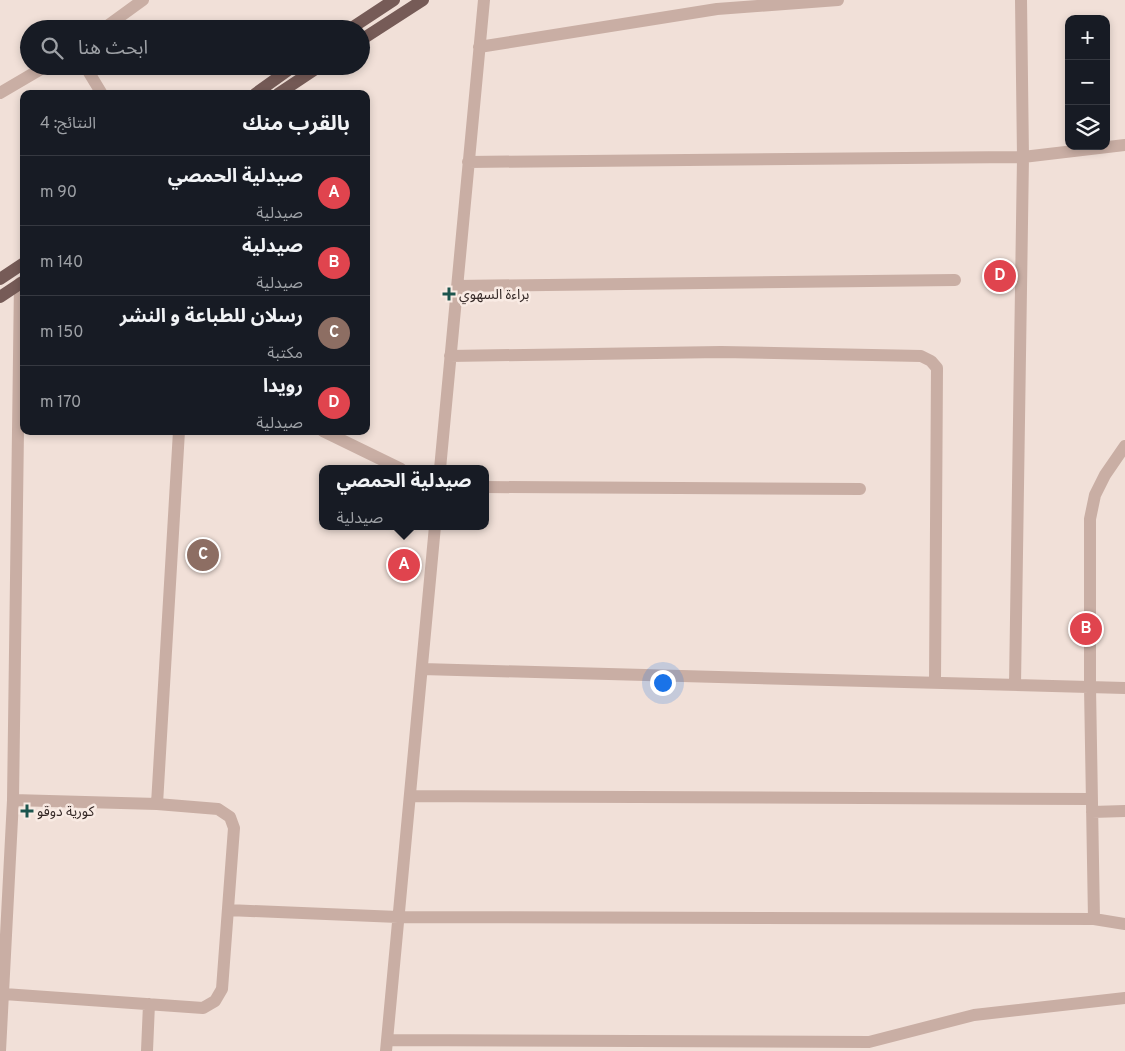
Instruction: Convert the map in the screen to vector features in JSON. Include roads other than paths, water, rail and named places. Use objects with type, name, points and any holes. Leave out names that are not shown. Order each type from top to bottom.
[{"type":"main road","points":[[364,20],[394,0]]},
{"type":"main road","points":[[370,34],[423,0]]},
{"type":"main road","points":[[261,90],[281,75]]},
{"type":"main road","points":[[284,90],[306,75]]},
{"type":"main road","points":[[0,279],[20,267]]},
{"type":"main road","points":[[0,297],[20,283]]},
{"type":"street","points":[[115,20],[143,0]]},
{"type":"street","points":[[440,465],[484,0]]},
{"type":"street","points":[[480,47],[718,9],[838,0]]},
{"type":"street","points":[[1015,685],[1022,157],[1022,0]]},
{"type":"street","points":[[0,93],[31,75]]},
{"type":"street","points":[[90,75],[100,90]]},
{"type":"street","points":[[468,162],[1022,157],[1125,145]]},
{"type":"street","points":[[457,286],[955,280]]},
{"type":"street","points":[[450,356],[721,352],[921,356],[932,361],[937,368],[935,683]]},
{"type":"street","points":[[0,1051],[4,994],[4,894],[13,800],[20,397]]},
{"type":"street","points":[[158,804],[179,435]]},
{"type":"street","points":[[331,435],[393,465]]},
{"type":"street","points":[[1094,919],[1090,687],[1090,519],[1095,495],[1125,446]]},
{"type":"street","points":[[489,487],[860,489]]},
{"type":"street","points":[[435,530],[387,1046],[869,1042],[974,1015],[1125,998]]},
{"type":"street","points":[[422,669],[1125,688]]},
{"type":"street","points":[[410,796],[1092,805],[1125,811]]},
{"type":"street","points":[[4,994],[203,1008],[215,1001],[222,989],[234,828],[230,817],[218,809],[158,804],[13,800]]},
{"type":"street","points":[[228,910],[398,917],[1094,919],[1125,924]]},
{"type":"street","points":[[147,1051],[149,1004]]},
{"type":"place","name":"رويدا","points":[[1000,276]]},
{"type":"place","name":"براءة السهوي","points":[[449,294]]},
{"type":"place","name":"رسلان للطباعة و النشر","points":[[203,555]]},
{"type":"place","name":"صيدلية الحمصي","points":[[404,565]]},
{"type":"place","name":"صيدلية","points":[[1086,629]]},
{"type":"place","name":"كورية دوقو","points":[[27,811]]}]
